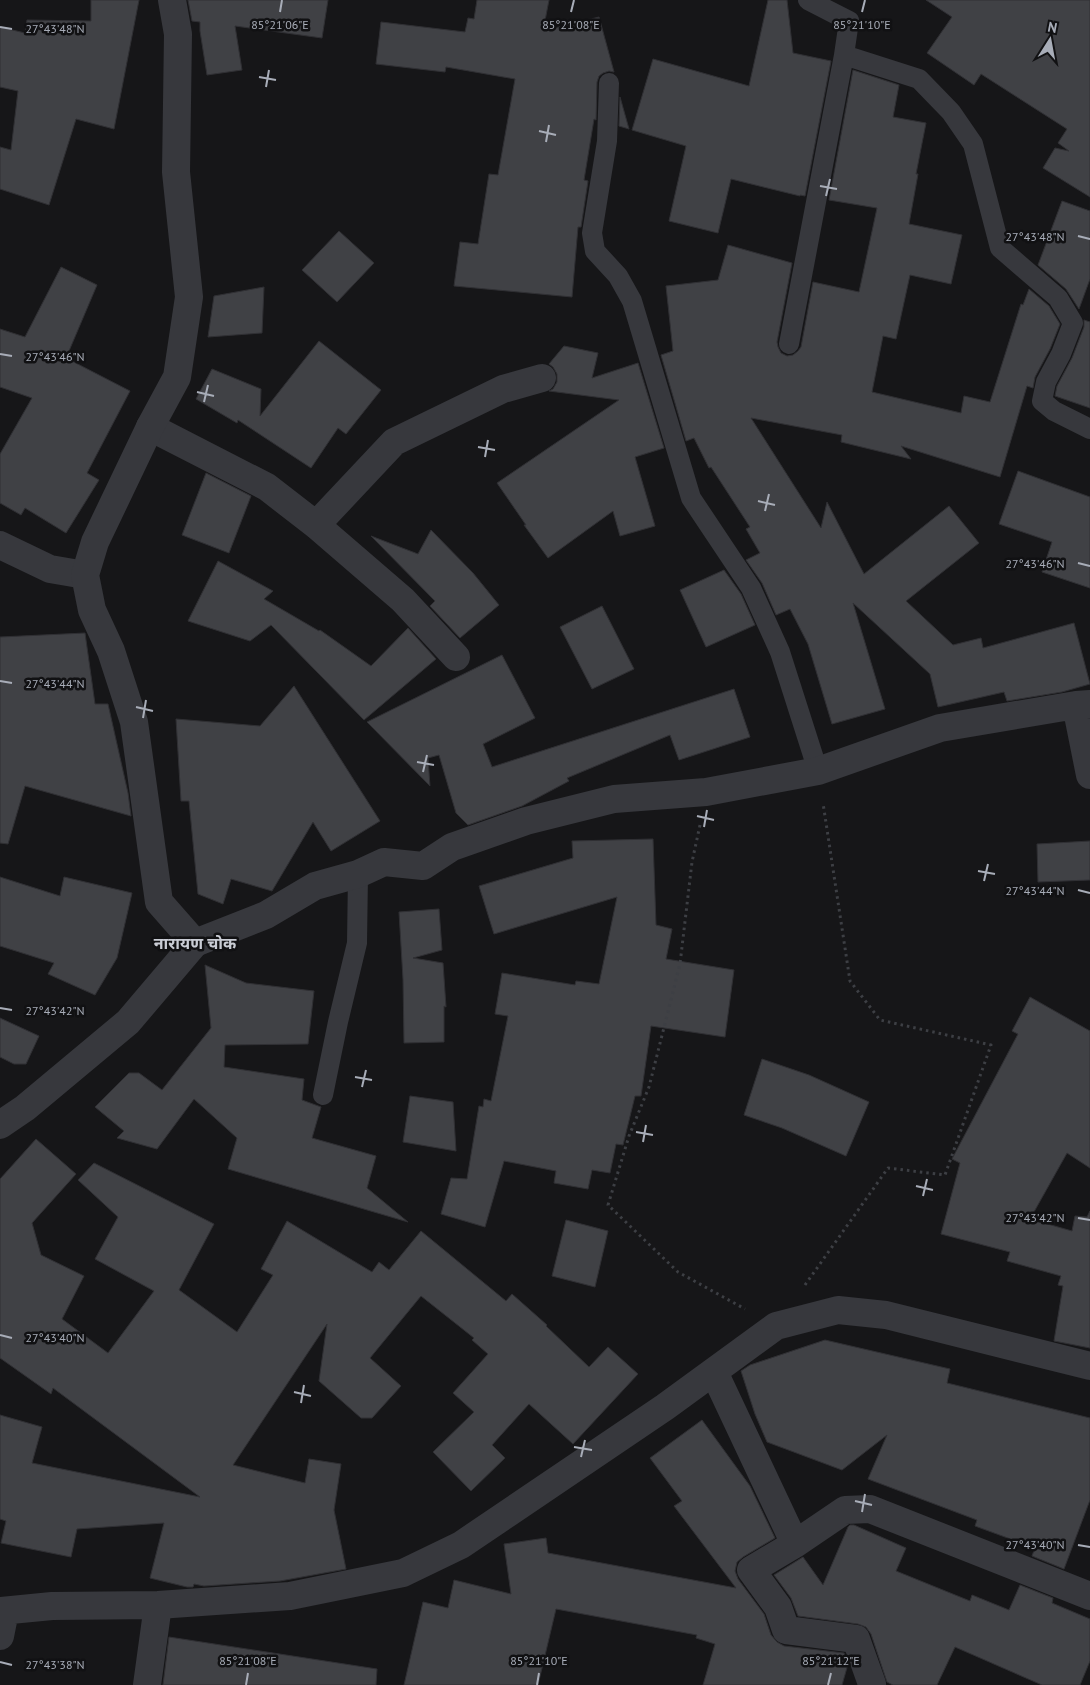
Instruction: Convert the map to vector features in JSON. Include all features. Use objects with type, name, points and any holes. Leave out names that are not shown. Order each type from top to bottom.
[{"type":"street","points":[[172,0],[178,34],[176,172],[189,297],[177,377],[150,427],[96,542],[86,575],[92,610],[112,651],[134,722],[159,902],[195,942]]},
{"type":"street","points":[[316,524],[394,442],[503,389],[542,378]]},
{"type":"street","points":[[150,427],[267,487],[316,524],[403,600],[456,657]]},
{"type":"street","points":[[0,545],[27,560],[50,569],[86,575]]},
{"type":"street","points":[[0,1126],[25,1108],[128,1022],[195,942],[266,915],[315,886],[358,874],[384,862],[423,866],[452,847],[526,821],[614,798],[706,792],[818,771],[940,728],[1083,704],[1090,775]]},
{"type":"street","points":[[2,1619],[52,1606],[158,1605],[290,1596],[403,1573],[461,1545],[714,1372],[776,1326],[838,1310],[886,1315],[1090,1366]]},
{"type":"street","points":[[714,1372],[795,1544]]},
{"type":"street","points":[[872,1684],[856,1639],[786,1630],[778,1607],[751,1570],[795,1544],[845,1510],[870,1509],[1090,1596]]},
{"type":"street","points":[[147,1685],[158,1605]]},
{"type":"lane","points":[[789,344],[849,21],[808,0]]},
{"type":"lane","points":[[844,55],[919,79],[951,112],[973,144],[1000,248],[1058,298],[1074,322],[1046,382],[1042,401],[1054,411],[1090,429]]},
{"type":"lane","points":[[609,83],[607,141],[592,233],[595,251],[618,276],[632,301],[692,498],[751,588],[780,652],[818,771]]},
{"type":"lane","points":[[324,1095],[338,1022],[357,943],[358,874]]},
{"type":"path","points":[[804,1287],[888,1168],[945,1175],[991,1045],[880,1020],[850,981],[818,771]]},
{"type":"path","points":[[706,792],[692,862],[680,964],[649,1087],[629,1136],[608,1205],[678,1272],[776,1326]]},
{"type":"building","points":[[91,0],[139,0],[114,129],[76,119],[49,205],[0,189],[0,147],[11,150],[18,91],[0,87],[0,27],[25,33],[27,20],[91,21]]},
{"type":"building","points":[[188,0],[328,0],[322,38],[235,26],[242,70],[207,75],[200,22],[192,21]]},
{"type":"building","points":[[477,0],[549,0],[543,31],[599,17],[614,72],[603,73],[599,76],[597,82],[596,120],[594,119],[584,180],[588,181],[581,227],[578,227],[572,297],[454,286],[460,242],[478,244],[489,174],[498,175],[515,79],[446,67],[445,72],[376,64],[381,22],[465,32],[468,18],[474,19]]},
{"type":"building","points":[[768,0],[787,0],[793,53],[831,61],[805,196],[731,179],[718,233],[669,221],[686,146],[632,130],[653,59],[749,86]]},
{"type":"building","points":[[926,0],[1090,0],[1090,197],[1043,168],[1055,148],[1069,151],[1058,143],[1067,129],[981,74],[974,85],[927,53],[952,17]]},
{"type":"building","points":[[853,70],[899,85],[893,117],[926,123],[909,224],[962,235],[951,284],[910,275],[896,339],[883,336],[872,392],[961,413],[964,396],[990,402],[1021,304],[1023,305],[1029,289],[1049,306],[1060,324],[1050,349],[1035,377],[1033,388],[1027,386],[1000,477],[901,446],[911,459],[841,442],[842,435],[751,418],[821,528],[827,502],[864,574],[949,506],[979,543],[906,601],[953,645],[981,638],[983,648],[1074,623],[1090,684],[1062,692],[1007,701],[1004,692],[938,707],[930,674],[853,603],[885,709],[832,724],[808,644],[790,609],[776,615],[762,583],[746,560],[760,553],[746,529],[750,527],[711,467],[709,468],[694,438],[686,441],[661,355],[673,351],[666,286],[718,280],[728,245],[792,263],[777,342],[781,353],[787,356],[793,355],[801,347],[813,282],[859,292],[877,208],[829,200]]},
{"type":"building","points":[[620,97],[629,129],[619,126]]},
{"type":"building","points":[[1062,201],[1090,211],[1090,279],[1079,309],[1066,289],[1038,265]]},
{"type":"building","points":[[339,231],[374,263],[337,302],[302,270]]},
{"type":"building","points":[[61,267],[97,285],[66,358],[130,391],[87,473],[99,480],[66,533],[25,508],[21,515],[0,503],[0,454],[32,398],[0,387],[0,329],[25,337]]},
{"type":"building","points":[[264,287],[262,333],[208,337],[214,296]]},
{"type":"building","points":[[1084,320],[1090,322],[1090,408],[1055,396],[1057,386],[1072,358],[1084,327]]},
{"type":"building","points":[[319,341],[381,390],[346,434],[338,428],[311,468],[238,420],[237,423],[196,399],[212,369],[261,389],[260,416]]},
{"type":"building","points":[[564,346],[598,353],[592,378],[638,363],[664,448],[635,457],[655,526],[620,536],[613,511],[548,558],[497,483],[619,400],[549,391],[553,389],[557,382],[557,374],[549,364]]},
{"type":"building","points":[[1018,471],[1090,497],[1090,588],[1042,572],[1052,542],[999,524]]},
{"type":"building","points":[[206,473],[251,496],[229,553],[182,535]]},
{"type":"building","points":[[431,530],[473,573],[499,605],[460,638],[430,606],[435,601],[371,536],[418,554]]},
{"type":"building","points":[[218,561],[273,591],[264,599],[320,630],[371,666],[408,628],[436,659],[364,720],[271,625],[250,641],[188,621]]},
{"type":"building","points":[[724,570],[741,594],[755,625],[706,647],[680,590]]},
{"type":"building","points":[[602,606],[634,669],[592,689],[560,627]]},
{"type":"building","points":[[85,633],[95,704],[108,704],[128,793],[131,816],[25,786],[8,844],[0,843],[0,637]]},
{"type":"building","points":[[502,655],[535,718],[483,744],[492,767],[734,689],[750,737],[679,760],[670,735],[567,778],[569,781],[522,806],[468,825],[456,813],[439,755],[428,758],[430,786],[367,722]]},
{"type":"building","points":[[294,686],[380,821],[331,851],[313,822],[272,891],[231,879],[223,904],[198,894],[189,801],[181,801],[176,719],[260,726]]},
{"type":"building","points":[[653,839],[656,925],[672,929],[666,959],[734,970],[725,1037],[651,1026],[641,1096],[635,1096],[623,1145],[616,1144],[610,1173],[592,1170],[588,1189],[554,1183],[556,1171],[504,1161],[485,1227],[441,1214],[451,1178],[467,1179],[479,1106],[483,1107],[484,1099],[491,1101],[508,1016],[495,1014],[502,973],[575,985],[576,981],[599,984],[617,897],[494,934],[479,886],[573,858],[572,841]]},
{"type":"building","points":[[1090,841],[1090,880],[1038,882],[1037,844]]},
{"type":"building","points":[[0,877],[60,896],[64,877],[132,893],[117,958],[95,995],[48,974],[54,963],[0,946]]},
{"type":"building","points":[[439,909],[442,950],[413,958],[443,963],[446,1007],[444,1006],[444,1042],[404,1043],[399,912]]},
{"type":"building","points":[[205,965],[246,983],[314,991],[308,1044],[225,1045],[224,1067],[304,1079],[302,1100],[321,1107],[312,1138],[376,1156],[367,1188],[408,1222],[228,1169],[237,1138],[194,1099],[157,1149],[117,1138],[124,1131],[95,1107],[129,1073],[139,1073],[162,1090],[211,1028]]},
{"type":"building","points":[[1030,997],[1090,1031],[1090,1168],[1067,1153],[1030,1219],[1072,1231],[1075,1216],[1087,1217],[1090,1211],[1090,1348],[1054,1341],[1063,1286],[1058,1285],[1061,1276],[1007,1261],[1010,1252],[941,1234],[960,1163],[952,1159],[1018,1034],[1012,1031]]},
{"type":"building","points":[[0,1018],[39,1036],[26,1064],[14,1064],[0,1057]]},
{"type":"building","points":[[762,1059],[809,1075],[869,1102],[846,1156],[782,1128],[744,1115]]},
{"type":"building","points":[[410,1096],[453,1102],[456,1151],[403,1142]]},
{"type":"building","points":[[36,1139],[76,1174],[32,1223],[41,1255],[84,1276],[62,1319],[108,1353],[154,1291],[95,1259],[118,1217],[78,1180],[94,1163],[214,1224],[179,1290],[237,1332],[273,1275],[261,1269],[287,1221],[372,1272],[379,1262],[389,1270],[421,1231],[506,1301],[512,1294],[547,1325],[589,1367],[608,1347],[638,1374],[573,1444],[529,1404],[492,1445],[505,1458],[471,1491],[433,1452],[474,1412],[453,1393],[488,1354],[472,1340],[474,1338],[421,1296],[370,1358],[401,1386],[372,1418],[361,1418],[319,1381],[327,1324],[233,1465],[305,1483],[309,1459],[341,1464],[334,1510],[346,1569],[280,1581],[204,1586],[194,1584],[193,1587],[150,1578],[164,1523],[77,1529],[71,1557],[1,1543],[6,1521],[0,1519],[0,1415],[42,1427],[32,1463],[200,1497],[53,1388],[51,1394],[0,1358],[0,1179]]},
{"type":"building","points":[[566,1220],[608,1231],[595,1287],[552,1276]]},
{"type":"building","points":[[825,1340],[950,1369],[947,1383],[1090,1418],[1090,1500],[1064,1569],[1032,1556],[1035,1548],[975,1526],[977,1520],[868,1479],[887,1435],[842,1470],[767,1442],[755,1414],[741,1371],[750,1365]]},
{"type":"building","points":[[702,1420],[750,1486],[775,1538],[737,1562],[735,1571],[738,1579],[764,1614],[771,1635],[777,1642],[784,1646],[844,1653],[848,1664],[842,1685],[703,1685],[715,1644],[696,1638],[697,1635],[556,1609],[538,1685],[404,1685],[423,1602],[448,1608],[454,1580],[511,1594],[504,1544],[546,1538],[548,1553],[736,1588],[674,1506],[682,1501],[650,1458]]},
{"type":"building","points":[[850,1525],[854,1525],[906,1548],[896,1571],[970,1601],[972,1595],[1009,1610],[1020,1585],[1053,1598],[1052,1603],[1090,1619],[1090,1661],[1080,1685],[1042,1685],[955,1647],[937,1685],[893,1685],[887,1682],[871,1634],[866,1627],[858,1624],[798,1616],[791,1598],[774,1575],[803,1557],[823,1585]]},
{"type":"building","points":[[169,1637],[377,1669],[376,1685],[163,1685]]},
{"type":"district","name":"नारायण चोक","points":[[195,943]]}]
